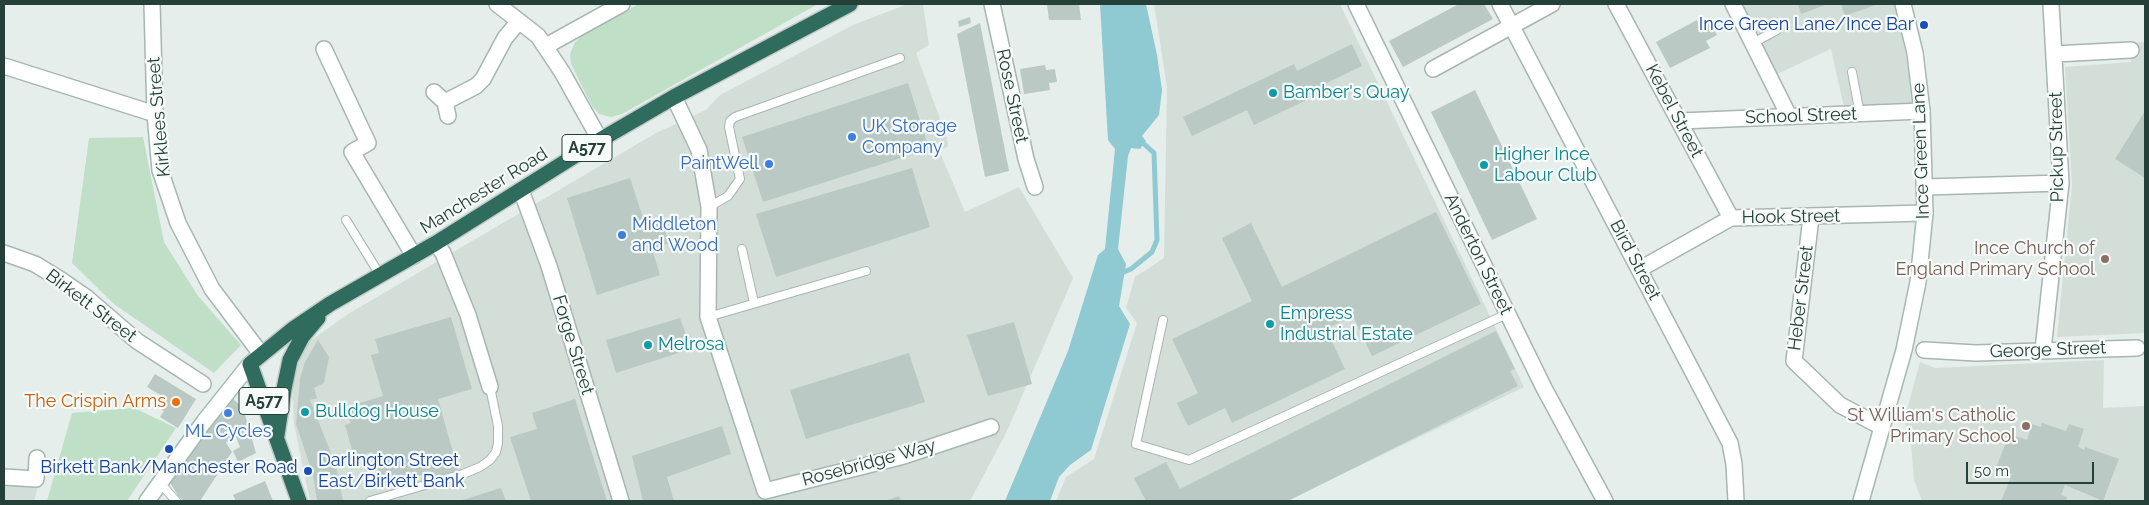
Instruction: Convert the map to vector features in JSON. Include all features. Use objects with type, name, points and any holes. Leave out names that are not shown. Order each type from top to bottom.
[{"type":"highway","name":"Manchester Road","points":[[256,359],[293,329],[330,304],[436,243],[600,140],[674,97],[850,4]]},
{"type":"highway","points":[[277,439],[290,360],[302,337],[330,304]]},
{"type":"highway","name":"A577","points":[[256,359],[277,439],[296,500]]},
{"type":"street","name":"Kirklees Street","points":[[152,4],[160,170],[178,223],[205,276],[256,359]]},
{"type":"street","points":[[497,4],[538,36],[546,46],[600,140]]},
{"type":"street","points":[[546,46],[622,4]]},
{"type":"street","name":"Rose Street","points":[[992,4],[1026,159],[1035,186]]},
{"type":"street","name":"Anderton Street","points":[[1356,4],[1544,388],[1605,501]]},
{"type":"street","name":"Bird Street","points":[[1500,4],[1730,443],[1734,464],[1736,501]]},
{"type":"street","points":[[1433,69],[1552,4]]},
{"type":"street","name":"Kebel Street","points":[[1616,4],[1731,218]]},
{"type":"street","points":[[1732,4],[1754,43],[1788,116]]},
{"type":"street","name":"Ince Green Lane","points":[[1861,501],[1880,426],[1904,350],[1916,291],[1925,213],[1926,187],[1922,111],[1915,52],[1903,4]]},
{"type":"street","name":"Pickup Street","points":[[2043,350],[2061,183],[2055,54],[2050,4]]},
{"type":"street","points":[[442,103],[476,86],[483,79],[505,38],[519,21]]},
{"type":"street","points":[[324,49],[368,143],[352,152],[414,256]]},
{"type":"street","points":[[2055,54],[2131,50]]},
{"type":"street","points":[[4,66],[156,114]]},
{"type":"street","name":"Rosebridge Way","points":[[674,97],[699,150],[709,207],[708,318],[765,491],[904,456],[992,427]]},
{"type":"street","name":"School Street","points":[[1680,121],[1922,111]]},
{"type":"street","points":[[1926,187],[2061,183]]},
{"type":"street","name":"Forge Street","points":[[521,190],[549,266],[621,501]]},
{"type":"street","name":"Hook Street","points":[[1640,270],[1731,218],[1925,213]]},
{"type":"street","name":"Heber Street","points":[[1811,217],[1794,361],[1840,405],[1880,426]]},
{"type":"street","points":[[436,243],[443,253],[468,315],[490,387]]},
{"type":"street","name":"Birkett Street","points":[[4,253],[35,264],[61,280],[87,298],[136,341],[179,361],[204,384]]},
{"type":"street","name":"George Street","points":[[1924,350],[1960,345],[2043,350],[2137,348]]},
{"type":"street","points":[[147,501],[256,359]]},
{"type":"street","points":[[4,477],[36,479],[37,458]]},
{"type":"lane","points":[[1754,43],[1777,30]]},
{"type":"lane","points":[[709,207],[728,196],[740,179],[729,127],[730,121],[735,117],[900,58]]},
{"type":"lane","points":[[1852,72],[1860,114]]},
{"type":"lane","points":[[346,220],[380,275]]},
{"type":"lane","points":[[742,249],[754,303]]},
{"type":"lane","points":[[708,318],[866,271]]},
{"type":"lane","points":[[1163,320],[1136,444],[1189,460],[1508,314]]},
{"type":"lane","points":[[370,501],[463,474],[480,467],[490,460],[496,452],[498,443],[498,426],[490,387]]},
{"type":"lane","points":[[160,483],[176,501]]},
{"type":"shaded area","points":[[908,4],[923,4],[929,45],[916,53],[947,138],[948,147],[939,150],[965,212],[1019,187],[1073,278],[1007,431],[970,501],[310,501],[294,424],[292,382],[305,345],[348,314],[656,133],[706,110],[720,95],[853,25]]},
{"type":"shaded area","points":[[1154,4],[1340,4],[1524,387],[1286,501],[1056,501],[1066,477],[1094,459],[1137,323],[1126,308],[1135,277],[1164,258],[1167,87]]},
{"type":"shaded area","points":[[1725,4],[1895,4],[1916,104],[1844,107],[1831,49],[1766,79]]},
{"type":"shaded area","name":"Ince Church of England Primary School","points":[[2145,42],[2145,333],[2057,337],[2072,185],[2065,67],[2131,62],[2130,43]]},
{"type":"shaded area","name":"St William's Catholic Primary School","points":[[2104,360],[2103,408],[2145,406],[2145,501],[1922,501],[1914,480],[1910,432],[1904,421],[1920,362],[1935,368]]},
{"type":"shaded area","points":[[4,483],[38,486],[34,501],[4,501]]},
{"type":"green space","points":[[639,4],[818,4],[622,114],[611,117],[599,114],[592,106],[571,64],[570,54],[575,42],[587,32]]},
{"type":"green space","points":[[143,137],[164,242],[198,296],[241,345],[214,373],[114,304],[72,263],[89,138]]},
{"type":"green space","points":[[134,408],[176,428],[127,501],[47,501],[72,413]]},
{"type":"water","points":[[1100,4],[1146,4],[1162,90],[1159,115],[1142,136],[1146,141],[1140,149],[1131,148],[1128,156],[1118,249],[1126,264],[1119,306],[1130,324],[1091,450],[1070,465],[1059,477],[1050,501],[1005,501],[1068,351],[1098,255],[1105,249],[1115,149],[1108,140]]},
{"type":"building","points":[[1047,4],[1079,4],[1081,20],[1049,20]]},
{"type":"building","points":[[1459,4],[1484,4],[1493,19],[1403,67],[1389,41]]},
{"type":"building","points":[[1798,4],[1828,4],[1801,14]]},
{"type":"building","points":[[1841,4],[1878,4],[1845,16]]},
{"type":"building","points":[[970,17],[971,23],[959,27],[958,21]]},
{"type":"building","points":[[1697,20],[1699,25],[1709,20],[1717,35],[1706,41],[1710,48],[1670,68],[1656,42]]},
{"type":"building","points":[[980,23],[1009,171],[985,177],[957,34]]},
{"type":"building","name":"Bamber's Quay","points":[[1352,44],[1362,66],[1312,90],[1315,96],[1254,125],[1247,110],[1192,136],[1183,117],[1294,64],[1297,71]]},
{"type":"building","points":[[1045,65],[1046,70],[1055,69],[1057,82],[1049,83],[1050,90],[1024,94],[1020,69]]},
{"type":"building","points":[[908,83],[929,149],[763,202],[742,137]]},
{"type":"building","name":"Higher Ince Labour Club","points":[[1475,90],[1537,219],[1492,240],[1431,112]]},
{"type":"building","points":[[2145,111],[2145,178],[2115,159]]},
{"type":"building","points":[[912,168],[930,227],[776,277],[756,214]]},
{"type":"building","name":"Middleton and Wood","points":[[630,178],[646,227],[662,222],[669,243],[652,249],[660,275],[597,295],[567,198]]},
{"type":"building","name":"Empress Industrial Estate","points":[[1436,212],[1481,304],[1372,356],[1353,316],[1326,329],[1345,369],[1232,423],[1225,408],[1188,426],[1177,403],[1198,393],[1172,339],[1252,301],[1222,238],[1251,223],[1282,287]]},
{"type":"building","points":[[451,317],[472,389],[438,399],[458,470],[431,478],[429,473],[382,487],[372,452],[354,457],[345,425],[351,423],[346,407],[383,396],[371,355],[379,353],[375,339]]},
{"type":"building","name":"Melrosa","points":[[680,318],[691,349],[616,373],[606,340]]},
{"type":"building","points":[[1014,322],[1032,384],[988,396],[967,335]]},
{"type":"building","points":[[1496,331],[1515,369],[1510,371],[1518,386],[1288,501],[1146,501],[1134,478],[1166,462],[1180,489]]},
{"type":"building","name":"Bulldog House","points":[[318,340],[329,357],[324,383],[314,388],[317,398],[310,400],[336,466],[343,501],[317,501],[313,475],[296,424],[300,379],[305,362]]},
{"type":"building","points":[[909,353],[925,402],[806,439],[790,390]]},
{"type":"building","name":"The Crispin Arms","points":[[155,374],[196,399],[178,428],[160,417],[164,411],[156,406],[162,396],[147,387]]},
{"type":"building","points":[[230,396],[243,408],[256,453],[238,462],[233,451],[240,447],[235,434],[226,443],[232,452],[200,501],[184,501],[179,497],[167,478]]},
{"type":"building","points":[[575,399],[607,501],[531,501],[510,437],[537,429],[532,413]]},
{"type":"building","points":[[2042,423],[2066,431],[2069,424],[2084,429],[2078,447],[2085,450],[2085,447],[2119,459],[2103,501],[2065,485],[2061,495],[2067,497],[2066,501],[2001,501],[2012,474],[1996,468],[2009,434],[2027,440],[2032,424],[2041,427]]},
{"type":"building","points":[[722,426],[731,454],[667,477],[674,501],[643,501],[632,456]]},
{"type":"building","points":[[265,481],[273,501],[236,501],[233,495]]},
{"type":"building","points":[[501,488],[506,501],[459,501]]},
{"type":"building","points":[[899,496],[901,501],[885,501]]},
{"type":"waterway","points":[[1119,274],[1131,269],[1152,252],[1157,240],[1154,153],[1144,144],[1138,142]]},
{"type":"place","name":"Ince Green Lane/Ince Bar","points":[[1924,25]]},
{"type":"place","name":"Bamber's Quay","points":[[1273,93]]},
{"type":"place","name":"UK Storage Company","points":[[852,137]]},
{"type":"place","name":"PaintWell","points":[[769,164]]},
{"type":"place","name":"Higher Ince Labour Club","points":[[1484,165]]},
{"type":"place","name":"Middleton and Wood","points":[[622,235]]},
{"type":"place","name":"Ince Church of England Primary School","points":[[2105,259]]},
{"type":"place","name":"Empress Industrial Estate","points":[[1270,324]]},
{"type":"place","name":"Melrosa","points":[[648,345]]},
{"type":"place","name":"The Crispin Arms","points":[[176,402]]},
{"type":"place","name":"Bulldog House","points":[[305,412]]},
{"type":"place","name":"ML Cycles","points":[[228,413]]},
{"type":"place","name":"St William's Catholic Primary School","points":[[2026,426]]},
{"type":"place","name":"Birkett Bank/Manchester Road","points":[[169,449]]},
{"type":"place","name":"Darlington Street East/Birkett Bank","points":[[308,471]]}]
